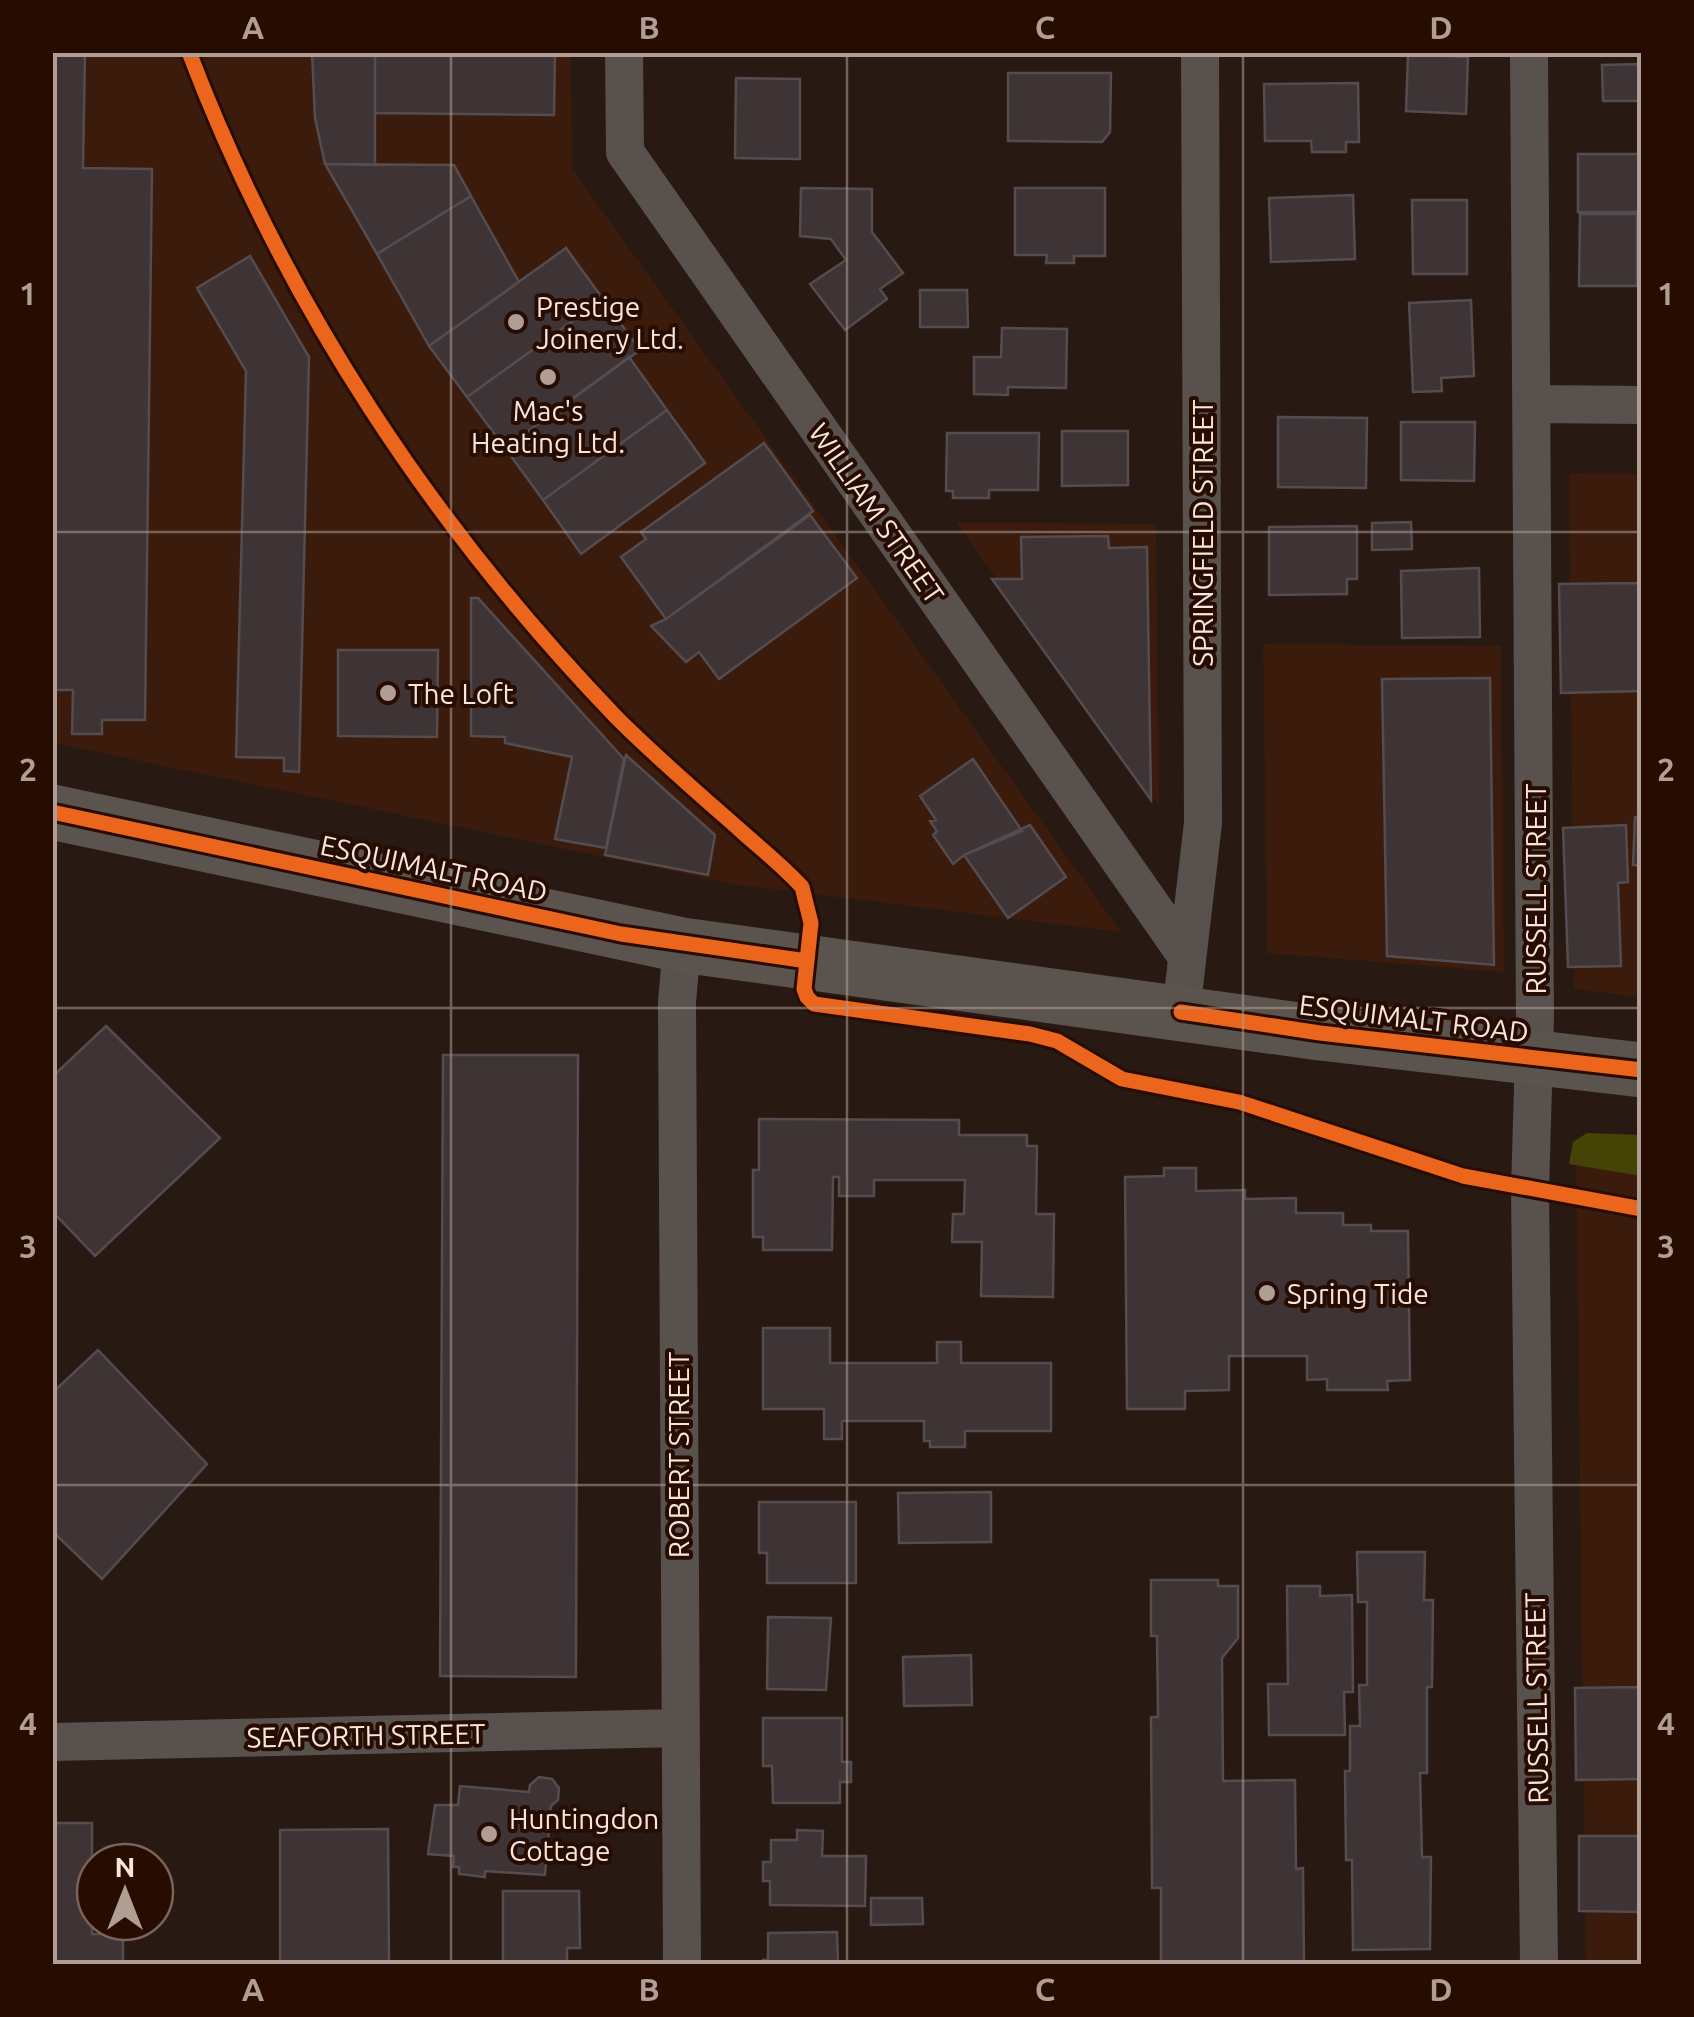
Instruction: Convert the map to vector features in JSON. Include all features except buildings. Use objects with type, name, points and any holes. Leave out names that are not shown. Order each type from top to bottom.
[{"type":"main road","name":"ESQUIMALT ROAD","points":[[52,812],[682,945],[1320,1033],[1642,1070]]},
{"type":"street","name":"WILLIAM STREET","points":[[624,52],[625,152],[1186,955]]},
{"type":"street","name":"SPRINGFIELD STREET","points":[[1181,1012],[1203,823],[1200,52]]},
{"type":"street","name":"RUSSELL STREET","points":[[1529,52],[1535,1057],[1530,1190],[1539,1964]]},
{"type":"street","points":[[1533,404],[1642,404]]},
{"type":"street","name":"ROBERT STREET","points":[[682,945],[677,1002],[682,1964]]},
{"type":"street","name":"SEAFORTH STREET","points":[[52,1742],[679,1728]]},
{"type":"shaded area","points":[[53,53],[571,53],[572,169],[1121,932],[739,885],[53,743]]},
{"type":"shaded area","points":[[1569,473],[1641,474],[1641,997],[1574,989]]},
{"type":"shaded area","points":[[956,522],[1156,524],[1159,805]]},
{"type":"shaded area","points":[[1263,644],[1501,646],[1504,972],[1267,953]]},
{"type":"shaded area","points":[[1587,1133],[1641,1135],[1641,1176],[1569,1164],[1573,1142]]},
{"type":"shaded area","points":[[1576,1154],[1641,1155],[1641,1964],[1586,1964]]},
{"type":"cycle path","points":[[189,52],[270,235],[317,322],[425,489],[549,645],[617,718],[802,887],[811,923],[804,989],[814,1004],[1030,1034],[1057,1041],[1122,1079],[1239,1102],[1463,1176],[1642,1209]]},
{"type":"cycle path","points":[[52,812],[621,934],[807,961]]},
{"type":"cycle path","points":[[1181,1012],[1320,1033],[1642,1070]]},
{"type":"place","name":"Prestige Joinery Ltd.","points":[[516,322]]},
{"type":"place","name":"Mac's Heating Ltd.","points":[[548,377]]},
{"type":"place","name":"The Loft","points":[[388,693]]},
{"type":"place","name":"Spring Tide","points":[[1267,1293]]},
{"type":"place","name":"Huntingdon Cottage","points":[[489,1834]]}]
